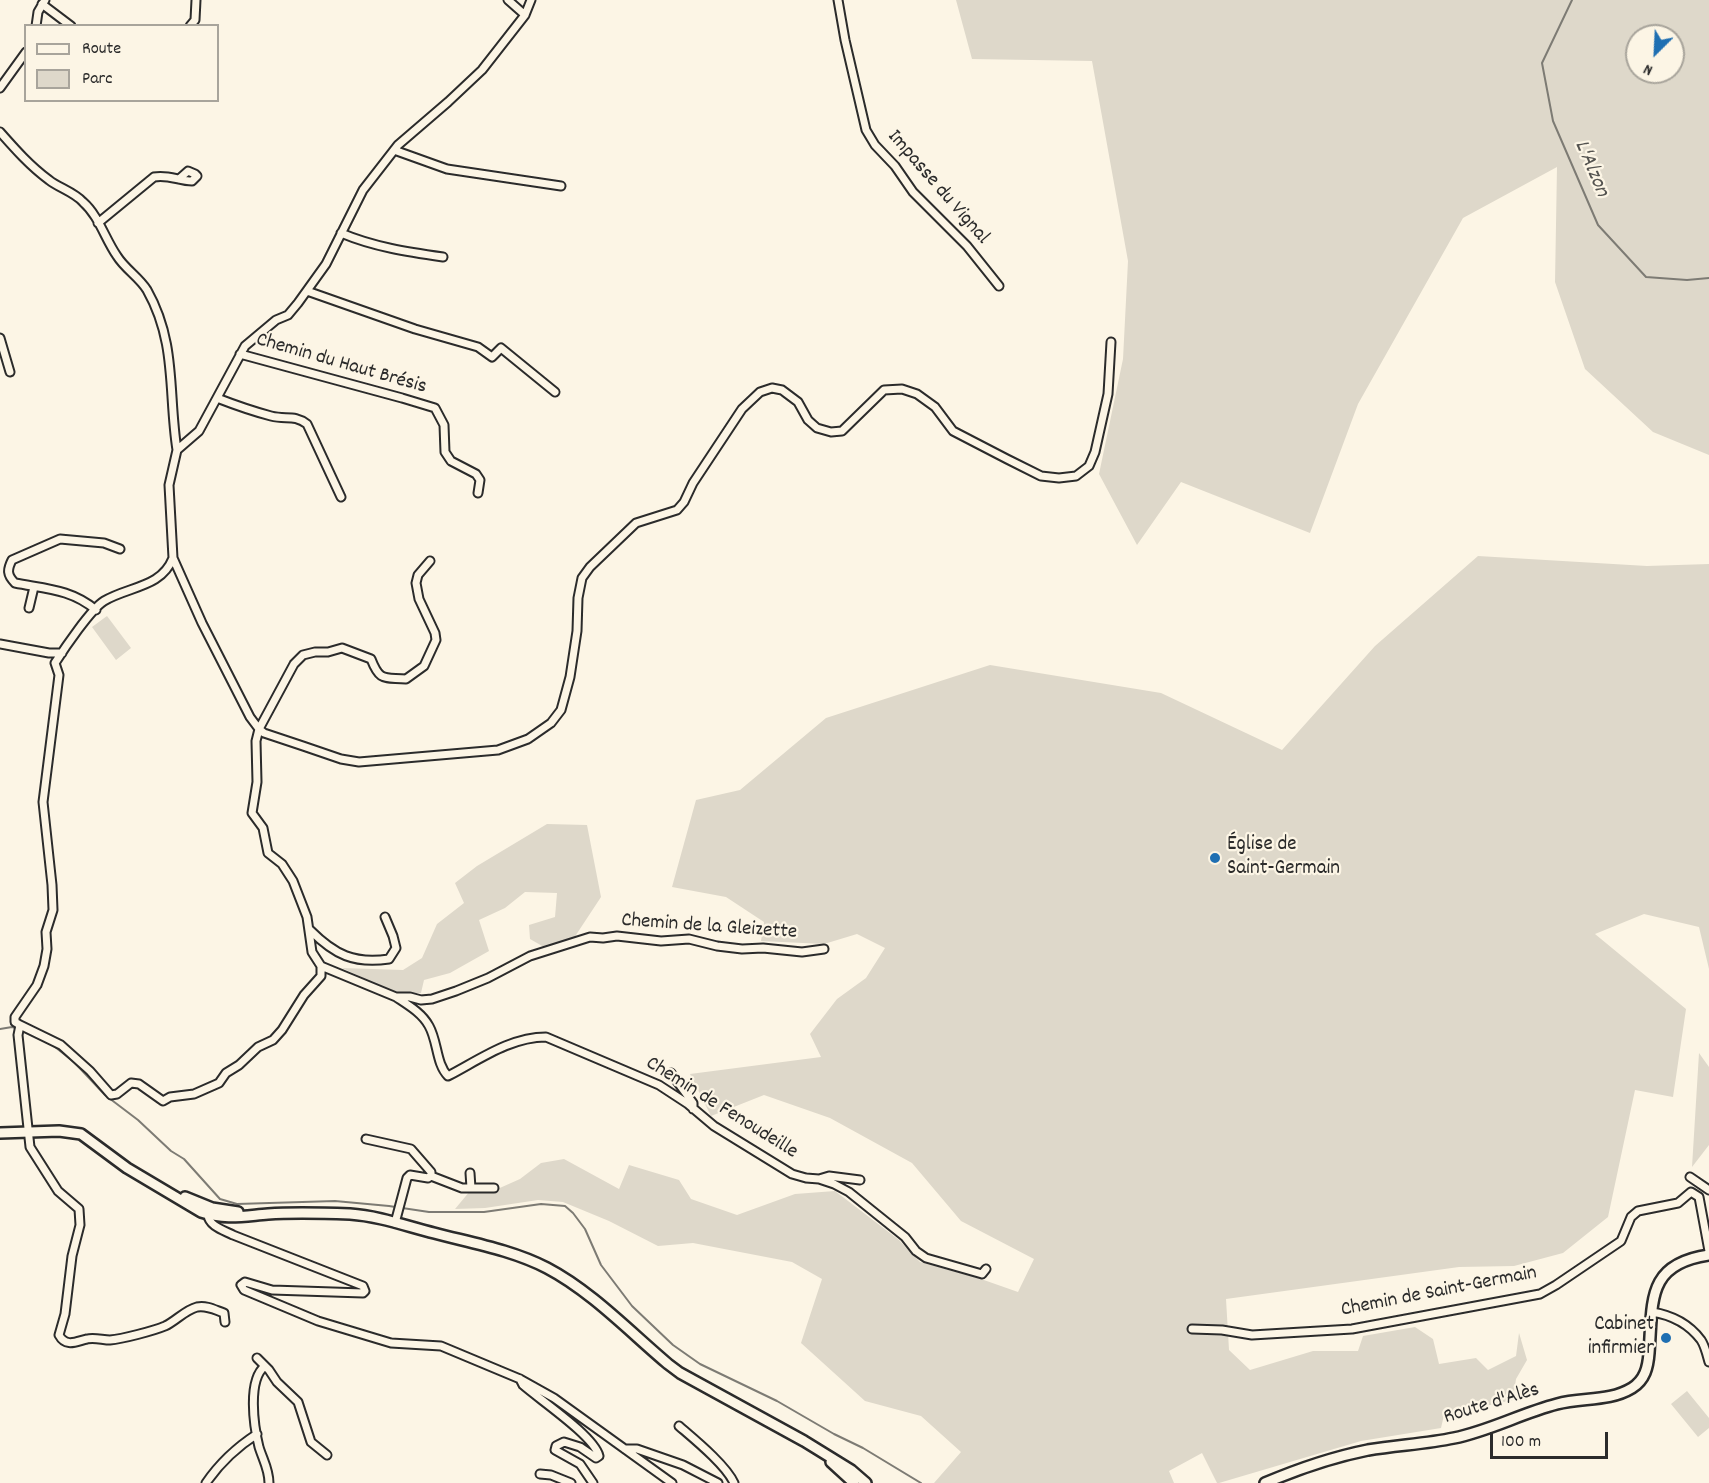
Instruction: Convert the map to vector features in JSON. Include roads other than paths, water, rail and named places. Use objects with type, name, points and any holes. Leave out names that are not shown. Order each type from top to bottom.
[{"type":"main road","points":[[0,1133],[65,1131],[81,1134],[127,1168],[201,1212],[208,1215],[248,1218],[267,1214]]},
{"type":"main road","points":[[155,1183],[212,1208],[231,1212],[267,1214],[355,1214],[503,1252],[546,1268],[581,1290],[668,1364],[726,1399],[804,1441],[851,1470],[866,1483]]},
{"type":"main road","name":"Route d'Alès","points":[[1265,1483],[1292,1472],[1368,1451],[1456,1438],[1559,1404],[1610,1397],[1634,1387],[1645,1374],[1657,1288],[1667,1270],[1682,1261],[1709,1253]]},
{"type":"main road","points":[[823,1454],[854,1483]]},
{"type":"street","points":[[192,24],[195,20],[196,0]]},
{"type":"street","points":[[508,0],[525,15]]},
{"type":"street","name":"Chemin du Haut Brésis","points":[[177,450],[199,430],[245,346],[276,320],[288,315],[307,291],[326,264],[363,189],[394,150],[482,70],[525,15],[531,0]]},
{"type":"street","name":"Impasse du Vignal","points":[[838,0],[866,130],[875,145],[895,166],[913,192],[967,246],[999,286]]},
{"type":"street","points":[[37,24],[44,2],[70,24]]},
{"type":"street","points":[[0,88],[24,55]]},
{"type":"street","points":[[0,132],[24,159],[50,181],[82,200],[93,213],[118,259],[146,289],[160,317],[169,351],[173,429],[177,450],[169,484],[173,558],[201,623],[250,717],[264,733],[332,756],[359,762],[498,750],[528,739],[551,723],[561,710],[572,666],[582,578],[590,567],[636,524],[676,510],[684,502],[693,483],[742,409],[760,392],[772,388],[782,390],[798,402],[808,420],[817,428],[831,432],[842,431],[884,390],[902,389],[917,394],[935,407],[953,431],[1007,459],[1041,476],[1059,478],[1076,476],[1089,466],[1095,452],[1108,394],[1111,342]]},
{"type":"street","points":[[394,150],[447,169],[561,186]]},
{"type":"street","points":[[98,223],[154,177],[162,175],[179,179]]},
{"type":"street","points":[[341,233],[384,248],[443,257]]},
{"type":"street","points":[[307,291],[415,329],[478,347],[492,357],[501,348],[555,392]]},
{"type":"street","points":[[0,338],[10,372]]},
{"type":"street","name":"Chemin du Haut Brésis","points":[[240,354],[435,408],[444,425],[445,452],[451,461],[476,474],[480,480],[478,493]]},
{"type":"street","points":[[217,398],[275,417],[298,417],[307,424],[341,497]]},
{"type":"street","points":[[96,610],[83,599],[72,594],[15,584],[9,576],[8,568],[12,560],[60,539],[104,543],[120,549]]},
{"type":"street","points":[[173,558],[169,569],[153,582],[103,602],[55,663],[58,675],[43,802],[53,910],[46,932],[47,949],[44,966],[37,985],[15,1017],[15,1022],[61,1045],[90,1071],[111,1095],[117,1094],[130,1083],[138,1084],[163,1101],[170,1097],[194,1095],[219,1083],[226,1073],[239,1065],[258,1047],[273,1040],[282,1030],[304,994],[321,976],[321,966],[312,952],[307,917],[294,881],[282,864],[268,852],[263,828],[252,813],[257,782],[256,741],[259,729],[294,664],[303,655],[342,648],[371,659],[376,673],[380,676],[406,679],[424,666],[436,640],[419,599],[416,583],[418,575],[430,561]]},
{"type":"street","points":[[29,608],[34,587]]},
{"type":"street","points":[[0,644],[49,653],[62,653]]},
{"type":"street","points":[[309,930],[326,946],[342,955],[357,960],[389,959],[396,948],[385,917]]},
{"type":"street","name":"Chemin de la Gleizette","points":[[321,966],[396,997],[432,999],[488,978],[530,956],[590,937],[617,936],[661,941],[689,939],[742,949],[763,948],[802,952],[824,950]]},
{"type":"street","name":"Chemin de Fenoudeille","points":[[396,997],[417,1012],[429,1025],[441,1063],[448,1076],[512,1042],[529,1037],[546,1037],[659,1085],[714,1126],[792,1174],[819,1179],[849,1192],[905,1237],[916,1251],[926,1258],[982,1274],[986,1269]]},
{"type":"street","points":[[20,1025],[18,1035],[30,1147],[58,1191],[79,1209],[80,1225],[72,1256],[65,1314],[59,1335],[61,1339],[69,1343],[78,1343],[86,1338],[112,1340],[166,1326],[190,1309],[199,1307],[207,1307],[224,1313],[225,1322]]},
{"type":"street","points":[[671,1073],[693,1103],[693,1109]]},
{"type":"street","points":[[366,1139],[411,1149],[431,1172],[431,1176]]},
{"type":"street","points":[[470,1173],[471,1188]]},
{"type":"street","points":[[395,1223],[407,1178],[410,1175],[428,1178],[431,1176],[455,1187],[494,1188]]},
{"type":"street","points":[[819,1179],[829,1176],[861,1180]]},
{"type":"street","points":[[1690,1177],[1709,1190]]},
{"type":"street","name":"Chemin de Saint-Germain","points":[[1192,1329],[1222,1330],[1252,1335],[1353,1329],[1540,1294],[1621,1240],[1631,1217],[1638,1211],[1678,1203],[1691,1192],[1699,1197],[1709,1253]]},
{"type":"street","points":[[208,1215],[215,1226],[233,1235],[363,1286],[365,1291],[345,1294],[315,1290],[272,1290],[245,1282],[241,1285],[244,1290],[318,1321],[391,1343],[441,1346],[520,1379],[554,1398],[672,1483]]},
{"type":"street","points":[[1652,1312],[1665,1314],[1689,1328],[1702,1341],[1709,1362]]},
{"type":"street","points":[[257,1358],[297,1402],[311,1442],[327,1455]]},
{"type":"street","points":[[265,1366],[255,1380],[254,1420],[259,1448],[268,1469],[269,1483]]},
{"type":"street","points":[[520,1379],[523,1385],[578,1430],[597,1449],[599,1456],[596,1458],[580,1447],[564,1442],[556,1446],[555,1450],[580,1464],[593,1483]]},
{"type":"street","points":[[679,1426],[732,1477],[734,1483]]},
{"type":"street","points":[[206,1483],[241,1444],[257,1434]]},
{"type":"street","points":[[625,1449],[638,1449],[683,1465],[718,1483]]},
{"type":"street","points":[[540,1474],[551,1475],[571,1483]]},
{"type":"waterway","name":"L'Alzon","points":[[1572,0],[1542,63],[1553,121],[1598,225],[1646,277],[1687,280],[1709,278]]},
{"type":"waterway","points":[[0,1029],[12,1027],[26,1031]]},
{"type":"waterway","points":[[50,1043],[74,1062],[105,1095],[138,1120],[171,1151],[184,1159],[220,1199],[237,1204],[335,1201],[429,1212],[484,1212],[541,1204],[565,1206],[585,1229],[601,1265],[632,1306],[673,1345],[700,1364],[777,1401],[921,1483]]},
{"type":"place","name":"Église de Saint-Germain","points":[[1215,858]]},
{"type":"place","name":"Cabinet infirmier","points":[[1666,1338]]}]
